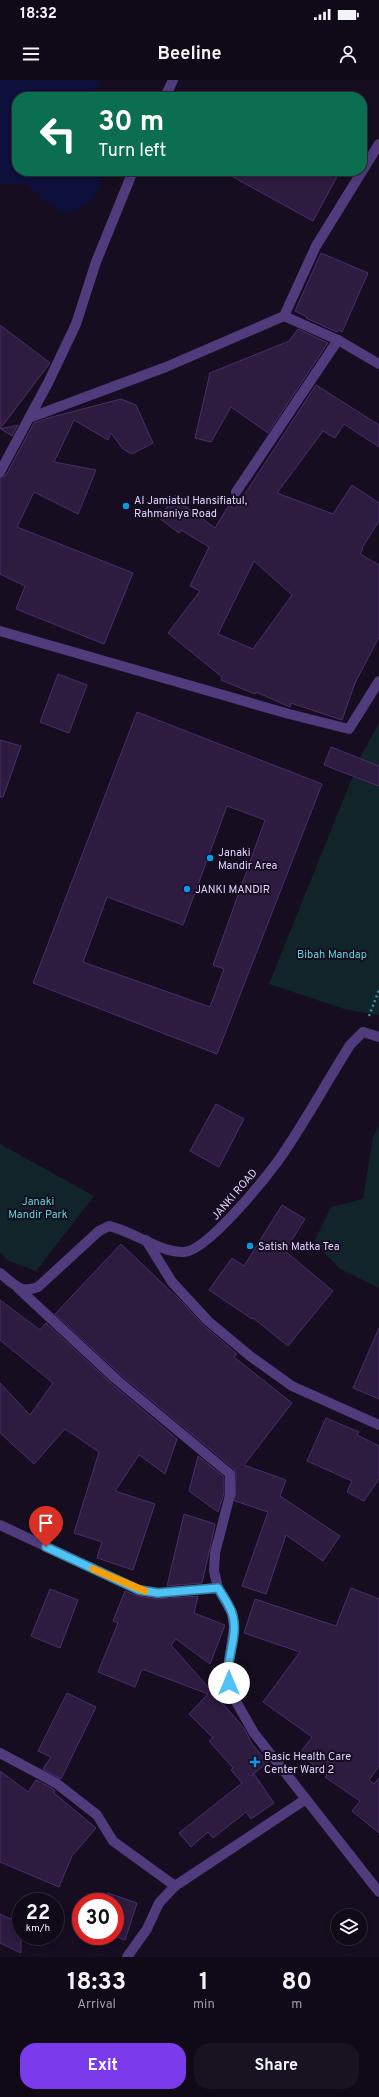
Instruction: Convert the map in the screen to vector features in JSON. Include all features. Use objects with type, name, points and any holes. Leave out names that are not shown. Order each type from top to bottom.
[{"type":"street","points":[[167,92],[173,80]]},
{"type":"street","points":[[367,163],[379,144]]},
{"type":"street","points":[[0,472],[48,383],[76,324],[96,262],[131,176]]},
{"type":"street","points":[[29,418],[166,367],[284,316],[316,246],[359,176]]},
{"type":"street","points":[[284,316],[338,340],[379,364]]},
{"type":"street","points":[[236,492],[338,340]]},
{"type":"street","points":[[0,631],[289,714],[349,729],[379,681]]},
{"type":"street","points":[[362,1032],[379,1037]]},
{"type":"street","name":"JANKI ROAD","points":[[18,1288],[29,1291],[38,1287],[99,1231],[109,1226],[172,1251],[184,1252],[196,1249],[228,1221],[278,1161],[350,1045],[362,1032]]},
{"type":"street","points":[[146,1240],[172,1282],[208,1321],[250,1356],[292,1386],[379,1425]]},
{"type":"street","points":[[0,1273],[116,1380],[230,1474],[230,1495],[215,1553],[214,1571],[218,1588],[232,1613],[234,1627],[227,1675],[230,1692],[254,1733],[379,1892]]},
{"type":"street","points":[[0,1525],[139,1590],[158,1593],[218,1588]]},
{"type":"street","points":[[0,1753],[56,1784],[97,1815],[113,1841],[175,1886]]},
{"type":"street","points":[[127,1957],[147,1929],[159,1903],[175,1886],[306,1799]]},
{"type":"path","points":[[362,1032],[379,990]]},
{"type":"green space","name":"Bibah Mandap","points":[[379,723],[379,1015],[344,1009],[269,984],[361,756]]},
{"type":"green space","points":[[379,1125],[379,1288],[340,1269],[314,1242],[331,1207],[363,1199],[373,1137]]},
{"type":"green space","name":"Janaki Mandir Park","points":[[0,1144],[94,1196],[36,1271],[9,1261],[0,1253]]},
{"type":"shaded area","points":[[0,80],[100,80],[93,92],[12,92],[12,176],[99,176],[102,179],[93,199],[68,214],[50,205],[26,184],[0,184]]},
{"type":"building","points":[[231,176],[337,176],[313,221]]},
{"type":"building","points":[[321,253],[368,273],[342,332],[339,330],[337,332],[306,318],[307,317],[295,311]]},
{"type":"building","points":[[0,325],[50,363],[0,429]]},
{"type":"building","points":[[298,329],[328,343],[268,433],[231,407],[211,442],[195,438],[210,373],[289,341]]},
{"type":"building","points":[[316,385],[379,425],[379,447],[344,424],[335,438],[323,431],[277,493],[333,514],[352,485],[379,503],[379,521],[362,548],[363,549],[360,554],[379,565],[379,637],[355,683],[342,720],[291,703],[290,707],[256,692],[255,694],[221,680],[222,677],[168,633],[200,591],[190,586],[209,547],[181,530],[179,533],[159,518],[176,495],[180,502],[215,528],[229,505],[235,509]],"holes":[[[254,561],[292,595],[253,649],[218,634]]]},
{"type":"building","points":[[121,399],[136,405],[153,443],[132,454],[123,449],[111,433],[108,440],[74,420],[54,462],[96,470],[78,514],[34,492],[17,527],[133,573],[104,644],[16,609],[25,586],[0,574],[0,478],[6,475],[34,423]]},
{"type":"building","points":[[18,425],[12,436],[1,429]]},
{"type":"building","points":[[58,674],[87,685],[69,733],[40,722]]},
{"type":"building","points":[[137,712],[322,784],[217,1054],[33,983]],"holes":[[[227,806],[265,820],[213,965],[224,969],[210,1007],[83,962],[107,897],[183,925]]]},
{"type":"building","points":[[0,740],[21,746],[3,797],[0,797]]},
{"type":"building","points":[[331,747],[379,766],[379,786],[324,765]]},
{"type":"building","points":[[216,1104],[244,1119],[219,1167],[190,1151]]},
{"type":"building","points":[[282,1205],[305,1219],[285,1251],[333,1291],[288,1346],[253,1318],[252,1319],[209,1290],[232,1258],[244,1266]]},
{"type":"building","points":[[121,1244],[182,1302],[203,1325],[237,1354],[234,1357],[292,1403],[244,1465],[286,1480],[280,1496],[340,1536],[323,1561],[286,1535],[266,1594],[242,1586],[268,1512],[235,1501],[236,1474],[234,1469],[121,1375],[55,1314]]},
{"type":"building","points":[[0,1300],[40,1330],[46,1323],[113,1385],[177,1439],[165,1474],[139,1455],[115,1491],[155,1504],[133,1570],[97,1558],[102,1542],[74,1533],[99,1452],[65,1429],[34,1464],[0,1433],[0,1383],[30,1415],[53,1383],[0,1340]]},
{"type":"building","points":[[379,1328],[379,1399],[353,1388]]},
{"type":"building","points":[[326,1418],[359,1432],[357,1435],[379,1446],[379,1479],[364,1501],[347,1492],[352,1481],[307,1461]]},
{"type":"building","points":[[198,1456],[224,1477],[224,1494],[218,1512],[189,1491]]},
{"type":"building","points":[[184,1514],[215,1524],[202,1583],[167,1586]]},
{"type":"building","points":[[351,1588],[379,1599],[379,1766],[369,1780],[374,1784],[379,1778],[379,1833],[352,1811],[360,1801],[325,1777],[327,1775],[299,1754],[312,1737],[263,1702],[300,1652],[244,1633],[255,1599],[336,1626]]},
{"type":"building","points":[[50,1589],[78,1600],[60,1648],[31,1636]]},
{"type":"building","points":[[125,1591],[138,1596],[157,1599],[198,1596],[194,1613],[225,1625],[210,1664],[176,1639],[171,1645],[244,1728],[252,1744],[268,1762],[251,1776],[254,1774],[274,1803],[251,1819],[246,1812],[213,1838],[208,1832],[191,1847],[179,1833],[242,1783],[231,1770],[233,1768],[209,1741],[213,1738],[189,1714],[208,1694],[142,1669],[135,1687],[98,1672],[118,1623],[113,1621]]},
{"type":"building","points":[[67,1693],[96,1707],[61,1779],[43,1769],[51,1757],[38,1751]]},
{"type":"building","points":[[0,1771],[28,1792],[36,1780],[52,1788],[55,1791],[54,1793],[96,1828],[72,1856],[59,1887],[0,1862]]},
{"type":"building","points":[[124,1899],[137,1903],[124,1940]]},
{"type":"building","points":[[0,1914],[12,1920],[12,1945],[21,1945],[21,1953],[0,1943]]},
{"type":"slow traffic","points":[[93,1569],[139,1590],[145,1591]]},
{"type":"place","name":"Al Jamiatul Hansifiatul, Rahmaniya Road","points":[[126,506]]},
{"type":"place","name":"Janaki Mandir Area","points":[[210,858]]},
{"type":"place","name":"JANKI MANDIR","points":[[187,889]]},
{"type":"place","name":"Satish Matka Tea","points":[[250,1246]]},
{"type":"place","name":"Basic Health Care Center Ward 2","points":[[255,1762]]},
{"type":"route","points":[[46,1547],[139,1590],[158,1593],[218,1588],[232,1613],[234,1627],[227,1675],[229,1683]]}]
